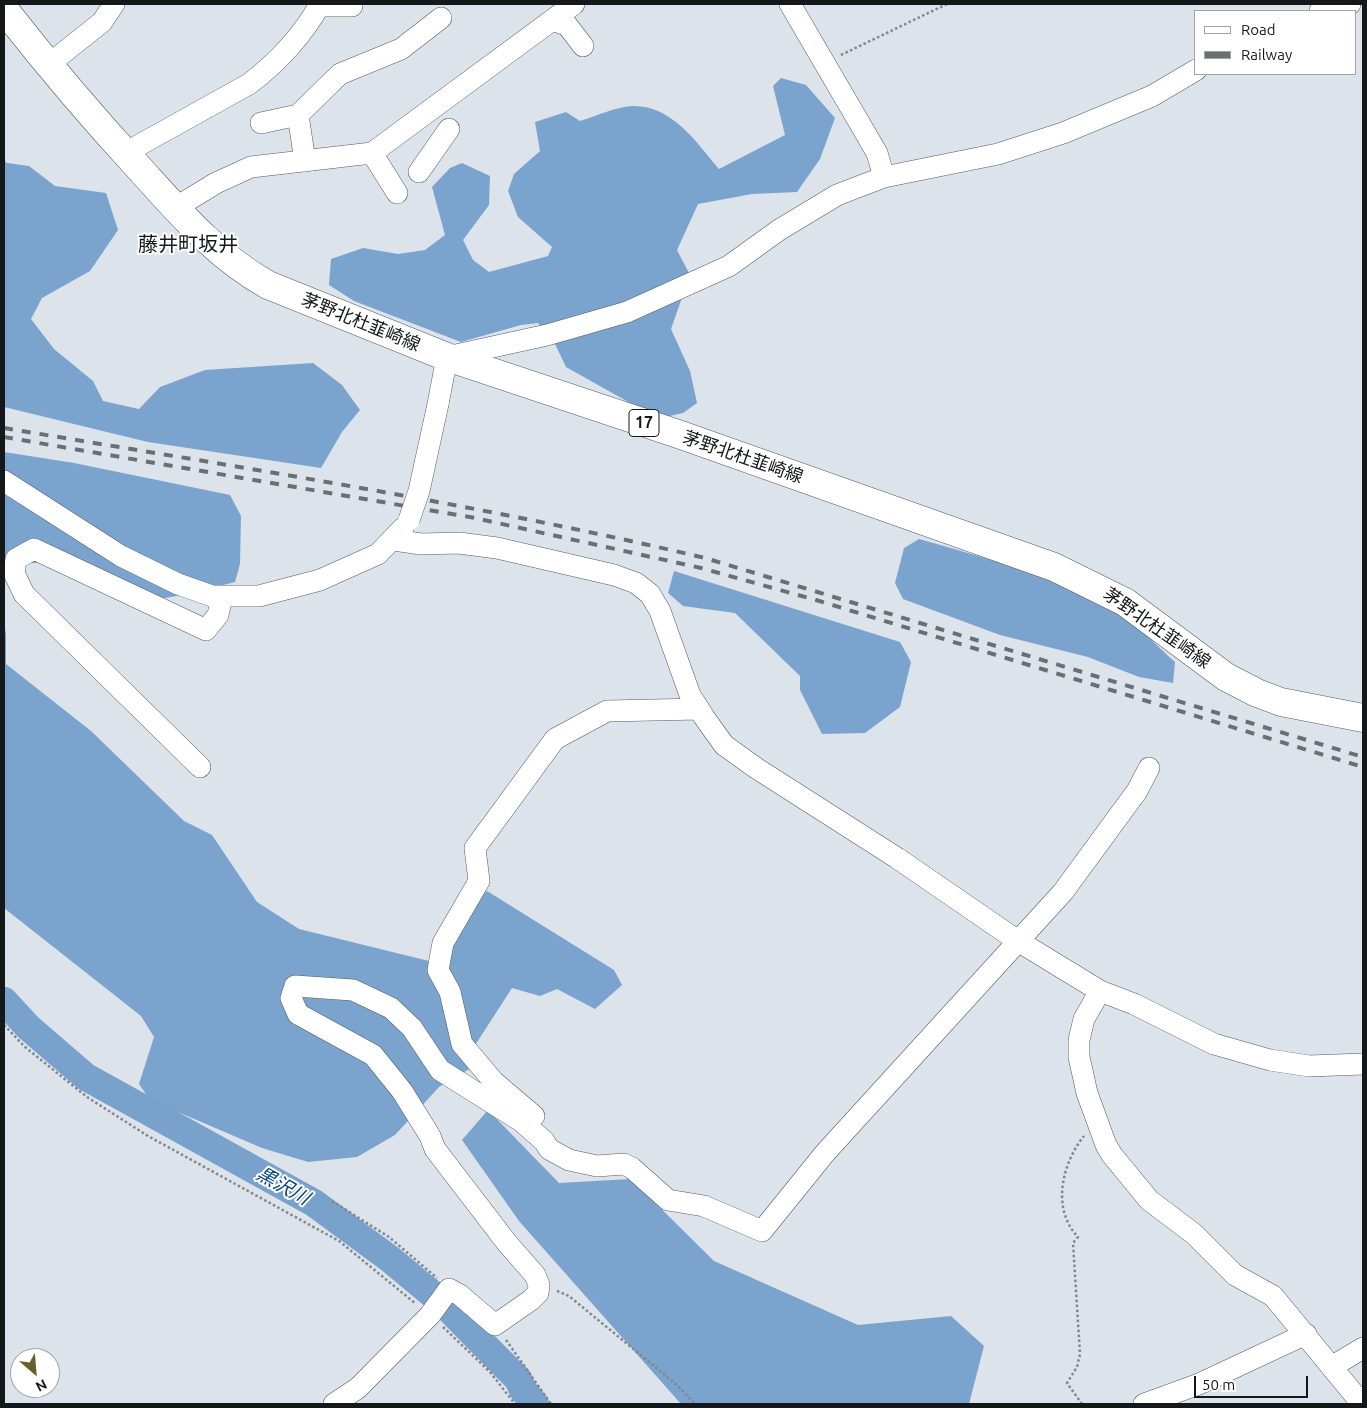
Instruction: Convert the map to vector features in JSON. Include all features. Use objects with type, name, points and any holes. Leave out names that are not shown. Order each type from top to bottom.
[{"type":"main road","name":"茅野北杜韮崎線","points":[[4,9],[48,65],[175,208],[218,252],[240,269],[268,285],[447,357],[681,435],[1054,567],[1125,602],[1226,677],[1257,693],[1281,702],[1363,718]]},
{"type":"street","points":[[48,65],[102,22],[114,4]]},
{"type":"street","points":[[175,208],[216,183],[252,167],[372,153],[574,4]]},
{"type":"street","points":[[790,4],[826,63],[876,153],[884,176]]},
{"type":"street","points":[[1324,10],[1350,4]]},
{"type":"street","points":[[126,154],[249,84],[268,70],[312,19],[319,5],[352,6]]},
{"type":"street","points":[[261,123],[298,115],[340,74],[401,49],[441,18]]},
{"type":"street","points":[[552,20],[567,25],[583,46]]},
{"type":"street","points":[[4,481],[121,556],[178,584],[222,596],[259,596],[320,580],[378,554],[394,540],[409,520],[419,490],[447,357],[547,335],[627,312],[729,266],[779,230],[837,195],[884,176],[998,154],[1063,133],[1152,96],[1194,71]]},
{"type":"street","points":[[419,172],[455,136],[432,108]]},
{"type":"street","points":[[298,115],[305,161]]},
{"type":"street","points":[[372,153],[397,193]]},
{"type":"street","points":[[394,540],[421,544],[459,543],[497,548],[614,575],[636,583],[650,594],[660,611],[690,695],[699,709],[724,745],[756,768],[897,858],[1018,941],[1100,991],[1134,1004],[1214,1044],[1270,1060],[1309,1066],[1363,1064]]},
{"type":"street","points":[[200,767],[24,594],[14,573],[16,560],[34,548],[206,630],[218,615],[222,596]]},
{"type":"street","points":[[544,1141],[545,1125],[494,1082],[462,1044],[450,992],[438,970],[443,943],[479,881],[475,848],[555,739],[607,711],[699,709]]},
{"type":"street","points":[[334,1404],[358,1388],[440,1303],[460,1295],[495,1325],[531,1300],[538,1293],[539,1285],[535,1275],[507,1243],[436,1149],[402,1091],[373,1055],[298,1014],[291,998],[295,986],[353,990],[391,1008],[412,1028],[440,1070],[521,1121],[544,1141],[549,1149],[569,1160],[598,1166],[624,1164],[632,1168],[668,1200],[704,1206],[762,1231],[825,1153],[1063,892],[1099,846],[1137,791],[1149,768]]},
{"type":"street","points":[[1100,991],[1084,1019],[1079,1040],[1081,1072],[1098,1123],[1112,1155],[1149,1200],[1194,1234],[1236,1275],[1273,1296],[1333,1366],[1362,1404]]},
{"type":"street","points":[[1144,1404],[1199,1384],[1306,1334]]},
{"type":"street","points":[[1333,1366],[1363,1348]]},
{"type":"path","points":[[826,63],[947,4]]},
{"type":"path","points":[[4,1025],[25,1047],[87,1097],[148,1136],[339,1241],[440,1303]]},
{"type":"path","points":[[1082,1404],[1068,1382],[1077,1367],[1080,1354],[1074,1243],[1078,1237],[1064,1218],[1062,1198],[1067,1163],[1073,1150],[1098,1123]]},
{"type":"path","points":[[332,1201],[389,1237],[515,1404]]},
{"type":"path","points":[[539,1285],[569,1296],[677,1385],[695,1404]]},
{"type":"path","points":[[495,1325],[551,1404]]},
{"type":"shaded area","points":[[781,78],[806,85],[835,118],[820,159],[797,192],[752,194],[698,204],[677,250],[690,275],[671,329],[690,371],[697,403],[683,413],[665,417],[639,408],[566,367],[555,344],[538,323],[521,325],[461,342],[354,301],[329,285],[331,259],[363,248],[398,254],[425,250],[445,235],[432,187],[450,168],[462,163],[490,176],[489,205],[463,240],[473,260],[489,272],[548,256],[552,247],[518,217],[508,191],[514,174],[540,151],[535,122],[566,112],[580,121],[626,107],[646,107],[671,118],[682,127],[719,169],[785,135],[773,86]]},
{"type":"shaded area","points":[[4,160],[7,163],[29,166],[55,186],[106,193],[118,230],[90,271],[42,298],[31,319],[54,349],[93,381],[103,401],[139,409],[160,387],[205,370],[313,363],[342,385],[360,410],[342,432],[321,468],[148,442],[4,407]]},
{"type":"shaded area","points":[[4,452],[74,463],[230,495],[241,516],[240,564],[235,582],[183,595],[140,602],[45,563],[27,563],[4,573]]},
{"type":"shaded area","points":[[919,539],[1026,571],[1079,592],[1104,605],[1139,629],[1175,662],[1173,683],[1139,677],[1088,657],[1000,635],[903,599],[895,583],[904,548]]},
{"type":"shaded area","points":[[674,571],[900,642],[911,662],[900,707],[865,733],[822,734],[800,690],[800,676],[735,613],[683,606],[668,593]]},
{"type":"shaded area","points":[[4,622],[6,664],[91,731],[184,821],[212,835],[257,902],[299,929],[437,963],[461,916],[487,891],[614,970],[622,985],[595,1009],[557,989],[540,996],[512,988],[472,1050],[476,1065],[439,1087],[395,1135],[357,1157],[308,1162],[262,1148],[150,1100],[139,1084],[154,1037],[141,1016],[4,908]]},
{"type":"shaded area","points":[[488,1110],[559,1183],[631,1179],[714,1261],[858,1325],[951,1316],[984,1346],[969,1404],[681,1404],[519,1221],[462,1140]]},
{"type":"waterway","name":"黒沢川","points":[[4,1001],[28,1027],[86,1077],[314,1203],[390,1259],[443,1303],[518,1379],[523,1390],[535,1404]]},
{"type":"railway","points":[[4,428],[443,503],[618,538],[705,558],[1363,757]]},
{"type":"railway","points":[[4,437],[475,518],[701,568],[816,600],[1363,767]]},
{"type":"district","name":"藤井町坂井","points":[[188,244]]}]
